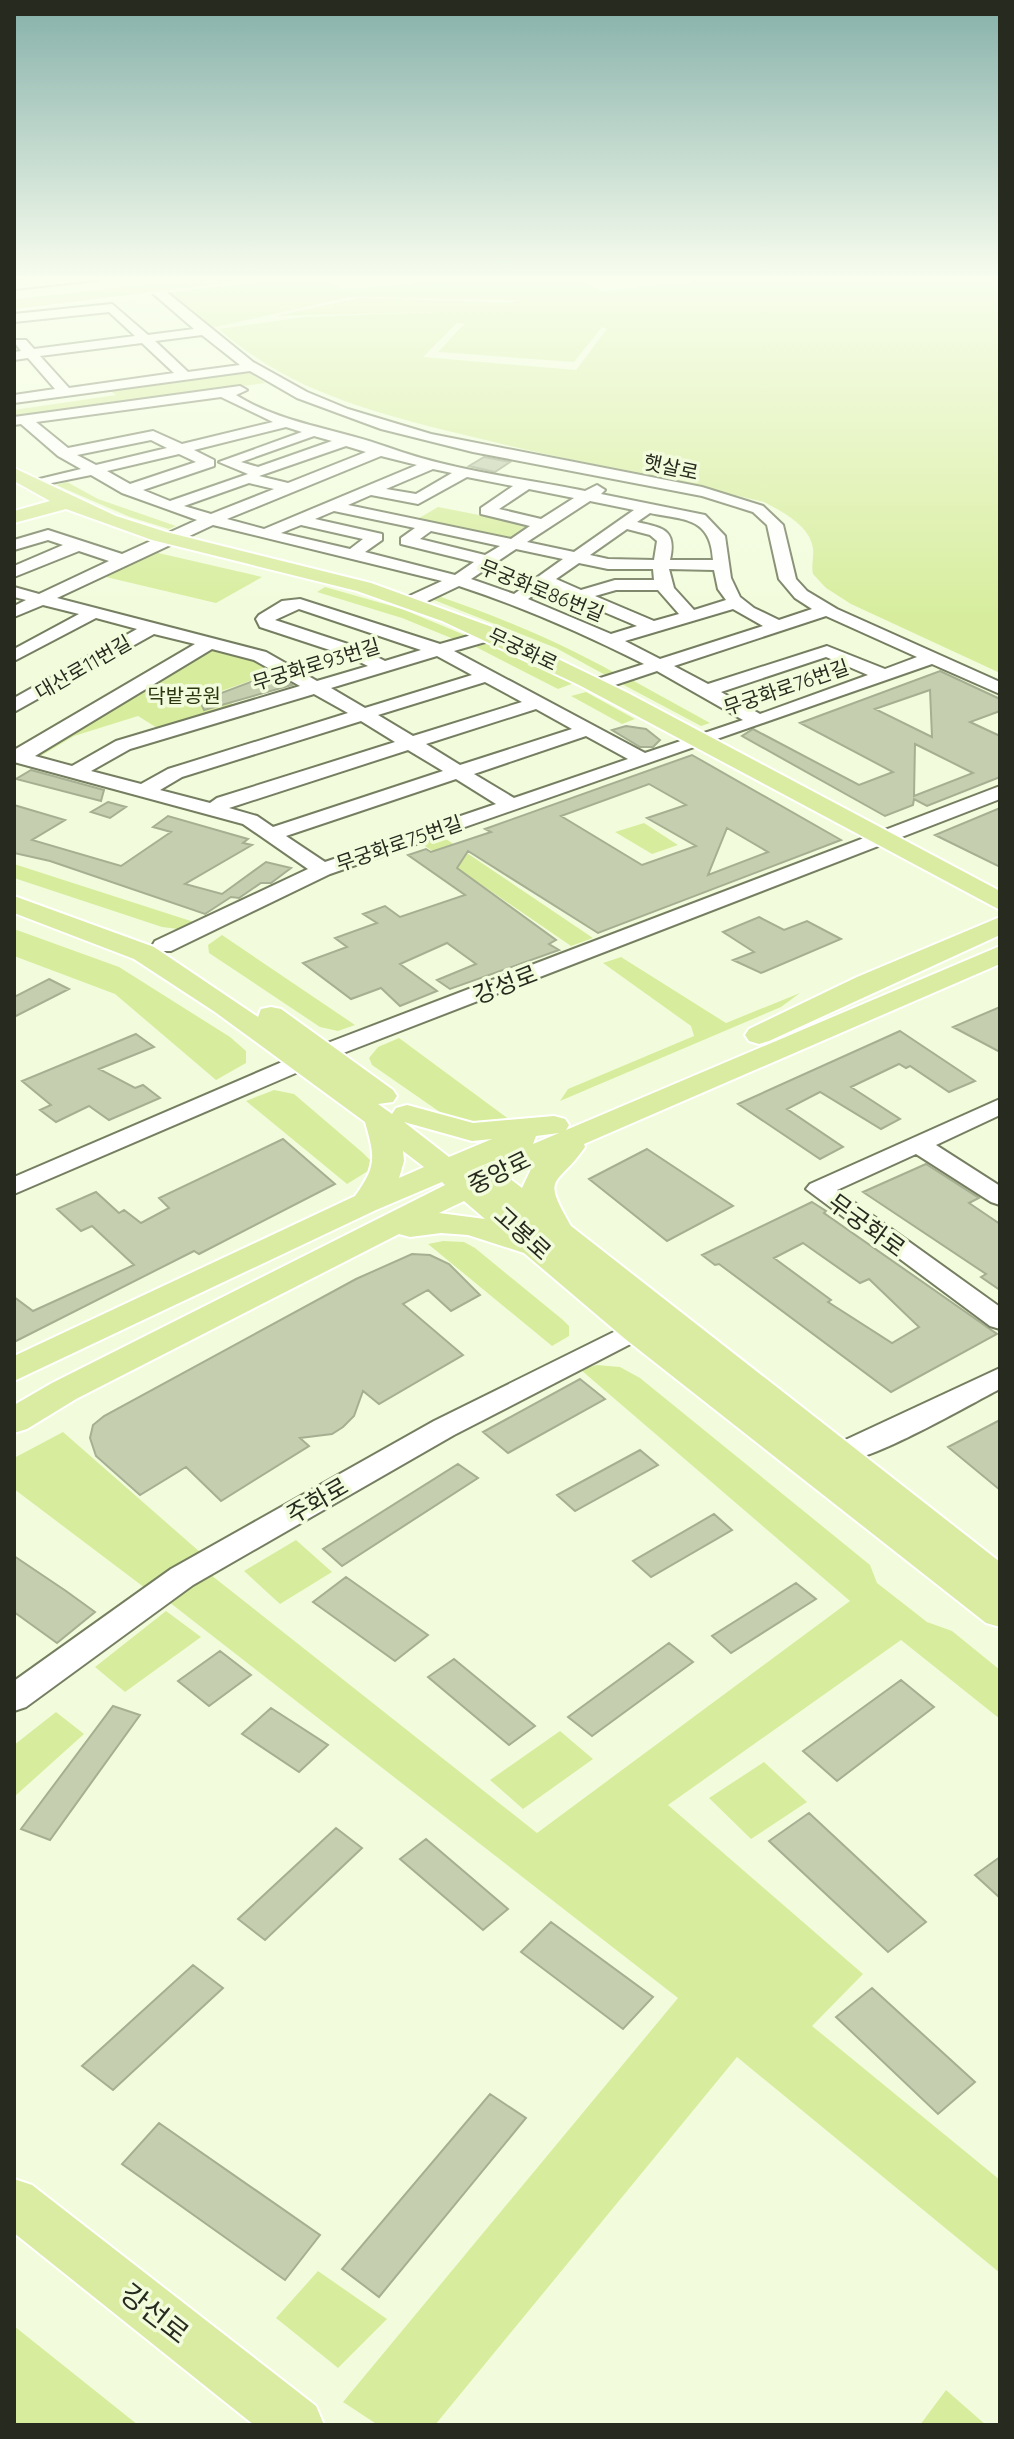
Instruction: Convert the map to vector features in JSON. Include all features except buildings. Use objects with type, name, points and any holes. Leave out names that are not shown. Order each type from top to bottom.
[{"type":"main road","name":"무궁화로","points":[[23,479],[68,502],[165,539],[411,602],[493,634],[597,685],[1000,902]]},
{"type":"main road","points":[[14,517],[68,502]]},
{"type":"main road","name":"고봉로","points":[[14,891],[108,923],[163,946],[325,1052],[392,1116],[551,1243],[838,1455],[1000,1583]]},
{"type":"main road","name":"고봉로","points":[[14,904],[144,953],[225,1006],[299,1063],[392,1116]]},
{"type":"main road","name":"중앙로","points":[[14,1421],[64,1391],[375,1234],[467,1173],[554,1125],[680,1073],[867,983],[1000,925]]},
{"type":"main road","name":"중앙로","points":[[14,1370],[365,1203],[467,1173],[589,1131],[1000,954]]},
{"type":"main road","points":[[365,1203],[384,1178],[391,1162],[392,1116],[472,1132],[554,1125]]},
{"type":"main road","points":[[551,1243],[538,1204],[538,1182],[544,1171],[589,1131]]},
{"type":"main road","points":[[375,1234],[452,1221],[551,1243]]},
{"type":"main road","name":"고봉로","points":[[551,1243],[636,1330],[1000,1613]]},
{"type":"main road","name":"강선로","points":[[14,2202],[297,2425]]},
{"type":"street","points":[[64,390],[67,394]]},
{"type":"street","points":[[15,399],[96,390]]},
{"type":"street","points":[[19,421],[239,390]]},
{"type":"street","name":"햇살로","points":[[295,390],[346,412],[419,435],[754,507]]},
{"type":"street","points":[[223,392],[264,414],[314,432],[465,472],[716,517],[754,507],[763,511],[777,529],[783,543],[783,568],[793,588],[828,610],[1000,689]]},
{"type":"street","points":[[173,432],[154,418],[240,403]]},
{"type":"street","points":[[120,407],[132,419],[125,422]]},
{"type":"street","points":[[235,420],[264,414]]},
{"type":"street","name":"무궁화로86번길","points":[[19,421],[89,471],[127,490],[210,521],[354,553],[458,580],[516,600],[609,640],[758,721]]},
{"type":"street","points":[[23,479],[89,471],[287,423]]},
{"type":"street","points":[[41,435],[69,431]]},
{"type":"street","points":[[314,432],[226,462],[258,472],[346,441]]},
{"type":"street","points":[[63,453],[153,435],[209,463],[127,490]]},
{"type":"street","points":[[14,612],[165,539],[419,435]]},
{"type":"street","points":[[266,534],[431,464]]},
{"type":"street","points":[[369,490],[418,499],[465,472]]},
{"type":"street","points":[[411,602],[458,580],[617,476]]},
{"type":"street","points":[[169,506],[248,478],[290,488]]},
{"type":"street","points":[[528,483],[486,511],[545,525]]},
{"type":"street","points":[[332,506],[608,564],[660,565],[721,559]]},
{"type":"street","points":[[516,600],[648,507]]},
{"type":"street","points":[[716,517],[715,529],[721,538],[724,587],[735,603],[778,626]]},
{"type":"street","points":[[299,520],[376,537],[354,553]]},
{"type":"street","points":[[624,524],[655,531],[665,539],[660,565],[665,585],[673,601],[692,616]]},
{"type":"street","points":[[428,526],[407,541],[489,561]]},
{"type":"street","points":[[14,545],[48,535],[123,560]]},
{"type":"street","points":[[14,572],[78,545]]},
{"type":"street","points":[[543,580],[653,627]]},
{"type":"street","points":[[582,595],[615,585],[665,585]]},
{"type":"street","name":"대산로11번길","points":[[14,592],[260,656],[363,714],[510,804]]},
{"type":"street","name":"무궁화로86번길","points":[[609,640],[735,603]]},
{"type":"street","name":"무궁화로93번길","points":[[384,667],[351,651],[266,623],[265,619],[288,605],[300,604],[439,650],[537,703]]},
{"type":"street","points":[[597,685],[828,610]]},
{"type":"street","name":"대산로11번길","points":[[14,656],[93,613]]},
{"type":"street","name":"대산로11번길","points":[[14,706],[152,628]]},
{"type":"street","name":"무궁화로93번길","points":[[74,773],[123,745],[493,634]]},
{"type":"street","name":"대산로11번길","points":[[16,756],[211,642]]},
{"type":"street","name":"무궁화로76번길","points":[[706,691],[827,651],[886,676]]},
{"type":"street","name":"무궁화로76번길","points":[[699,739],[932,658]]},
{"type":"street","points":[[142,792],[175,773],[486,676]]},
{"type":"street","points":[[214,810],[224,802],[537,703],[642,759]]},
{"type":"street","points":[[274,833],[587,730]]},
{"type":"street","name":"무궁화로75번길","points":[[163,946],[323,870],[699,739]]},
{"type":"street","points":[[16,756],[250,820],[274,833],[323,870]]},
{"type":"street","name":"강성로","points":[[14,1186],[325,1052],[1000,792]]},
{"type":"street","name":"무궁화로","points":[[1000,1106],[819,1189],[1000,1320]]},
{"type":"street","points":[[917,1143],[1000,1197]]},
{"type":"street","name":"주화로","points":[[14,1698],[182,1577],[444,1428],[636,1330]]},
{"type":"street","points":[[838,1455],[871,1442],[1000,1377]]},
{"type":"green space","points":[[109,390],[215,390],[14,417],[14,410],[116,395]]},
{"type":"green space","points":[[318,390],[1000,390],[1000,673],[851,604],[826,588],[813,574],[813,549],[807,533],[794,520],[764,502],[509,446],[338,399]]},
{"type":"green space","points":[[67,482],[98,499],[176,526],[169,529],[130,517],[56,485]]},
{"type":"green space","points":[[438,507],[535,526],[514,541],[414,521]]},
{"type":"green space","points":[[154,552],[262,577],[216,603],[106,577]]},
{"type":"green space","points":[[325,587],[402,609],[467,636],[456,640],[402,618],[317,592]]},
{"type":"green space","points":[[441,597],[530,631],[615,673],[607,676],[556,648],[434,600]]},
{"type":"green space","points":[[489,642],[574,683],[558,689],[476,647]]},
{"type":"green space","name":"닥밭공원","points":[[211,645],[237,651],[280,670],[216,693],[239,708],[162,731],[138,716],[74,736],[39,757],[28,754]]},
{"type":"green space","points":[[632,680],[710,723],[701,726],[620,683]]},
{"type":"green space","points":[[586,692],[635,719],[622,724],[571,696]]},
{"type":"green space","points":[[644,823],[678,845],[652,854],[615,832]]},
{"type":"green space","points":[[443,837],[593,938],[571,946],[422,844]]},
{"type":"green space","points":[[14,864],[197,923],[178,929],[162,927],[14,878]]},
{"type":"green space","points":[[14,929],[119,967],[230,1037],[246,1051],[246,1063],[216,1080],[115,994],[14,956]]},
{"type":"green space","points":[[222,935],[355,1025],[338,1031],[320,1027],[209,953],[208,945]]},
{"type":"green space","points":[[621,957],[726,1023],[800,993],[781,1007],[560,1101],[568,1089],[694,1036],[691,1026],[603,963]]},
{"type":"green space","points":[[399,1038],[510,1120],[484,1126],[447,1117],[372,1065],[369,1058],[378,1047]]},
{"type":"green space","points":[[274,1090],[294,1094],[363,1153],[370,1160],[368,1171],[347,1184],[246,1101]]},
{"type":"green space","points":[[464,1242],[475,1248],[563,1320],[569,1326],[569,1336],[552,1346],[428,1244]]},
{"type":"green space","points":[[597,1365],[620,1367],[640,1378],[870,1565],[877,1583],[927,1622],[952,1631],[1000,1670],[1000,1719],[901,1640],[668,1805],[863,1974],[812,2026],[1000,2180],[1000,2273],[737,2057],[435,2425],[378,2425],[343,2402],[678,1998],[169,1602],[211,1575],[537,1833],[850,1601],[581,1370]]},
{"type":"green space","points":[[63,1432],[201,1553],[145,1588],[14,1489],[14,1458]]},
{"type":"green space","points":[[296,1540],[332,1572],[280,1604],[244,1571]]},
{"type":"green space","points":[[166,1611],[201,1637],[125,1692],[95,1667]]},
{"type":"green space","points":[[56,1712],[84,1734],[14,1797],[14,1745]]},
{"type":"green space","points":[[560,1731],[593,1759],[523,1809],[490,1780]]},
{"type":"green space","points":[[764,1762],[807,1802],[751,1839],[709,1798]]},
{"type":"green space","points":[[318,2271],[387,2319],[338,2368],[276,2318]]},
{"type":"green space","points":[[14,2326],[138,2425],[14,2425]]},
{"type":"green space","points":[[946,2390],[986,2425],[920,2425]]}]
